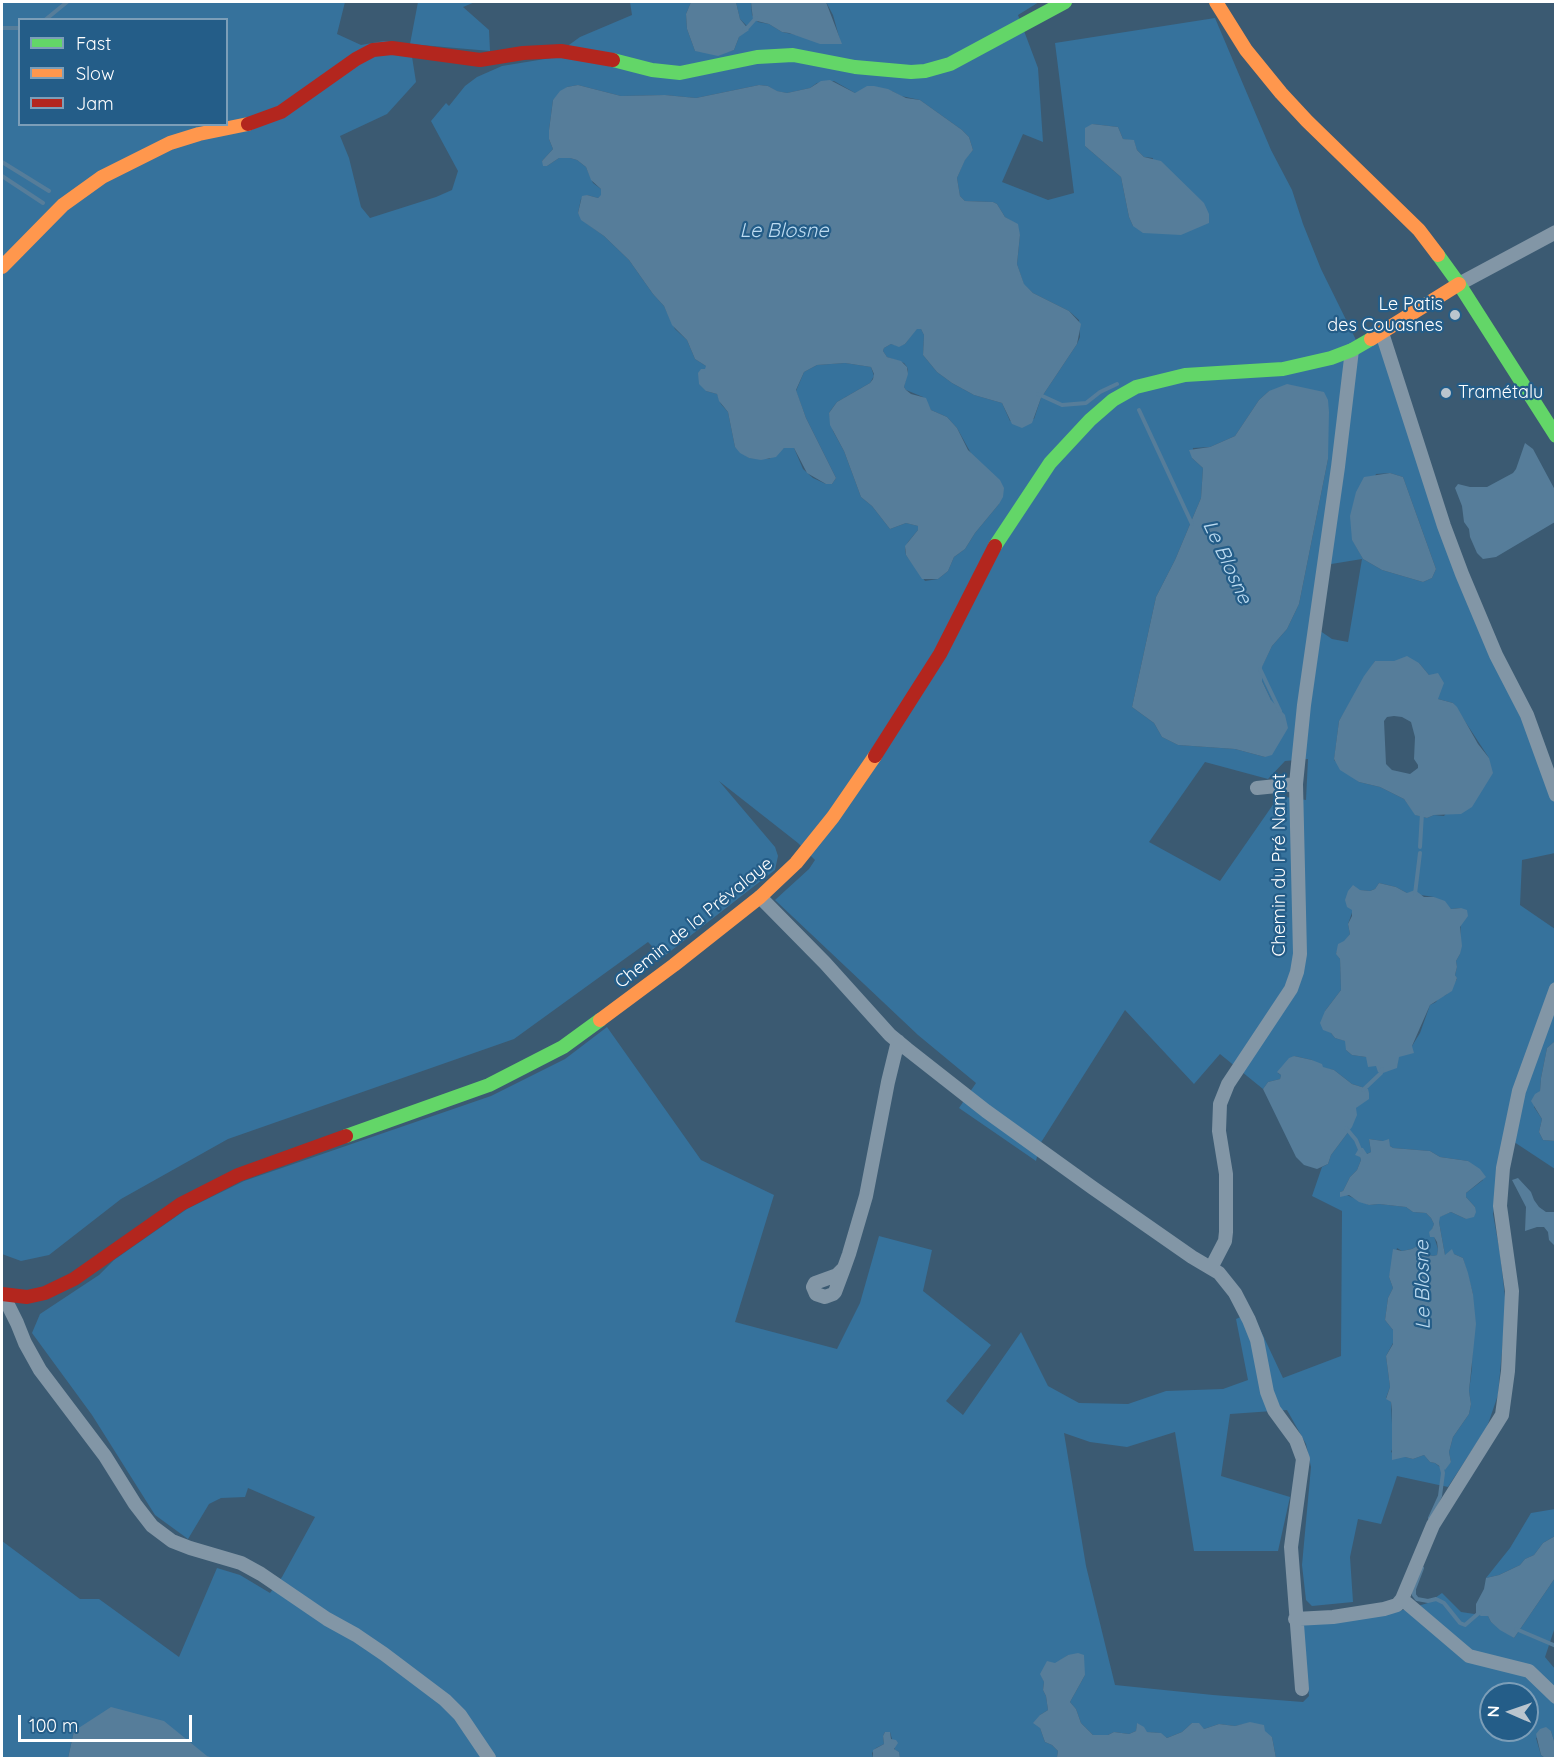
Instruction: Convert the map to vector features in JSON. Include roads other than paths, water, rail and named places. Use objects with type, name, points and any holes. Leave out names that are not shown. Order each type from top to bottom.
[{"type":"street","points":[[2,267],[63,205],[102,177],[170,143],[199,134],[248,124],[281,112],[356,59],[373,50],[392,48],[480,60],[523,53],[561,51],[599,56],[652,70],[680,73],[714,68],[757,57],[793,55],[883,70],[925,71],[963,57],[1065,2]]},
{"type":"street","points":[[1216,2],[1233,31],[1263,72],[1307,121],[1419,230],[1459,284],[1556,436]]},
{"type":"street","points":[[1459,284],[1556,232]]},
{"type":"street","name":"Chemin de la Prévalaye","points":[[2,1294],[27,1297],[45,1293],[74,1279],[181,1204],[238,1175],[489,1085],[563,1047],[675,965],[760,897],[796,863],[888,738],[940,654],[994,548],[1023,502],[1050,463],[1090,420],[1113,400],[1136,387],[1185,375],[1282,369],[1334,357],[1382,333],[1459,284]]},
{"type":"street","points":[[1382,333],[1451,545],[1496,655],[1527,715],[1556,795]]},
{"type":"street","name":"Chemin du Pré Namet","points":[[1211,1268],[1225,1241],[1227,1232],[1226,1174],[1219,1131],[1220,1104],[1228,1084],[1283,1004],[1297,972],[1301,933],[1296,784],[1304,705],[1338,467],[1352,350]]},
{"type":"street","points":[[1257,788],[1296,784]]},
{"type":"street","points":[[760,897],[898,1041],[986,1111],[1192,1257],[1211,1268],[1227,1282],[1242,1306],[1257,1340],[1267,1392],[1274,1410],[1296,1440],[1303,1459],[1291,1547],[1302,1689]]},
{"type":"street","points":[[1295,1619],[1333,1617],[1397,1605],[1402,1599],[1433,1525],[1502,1415],[1508,1371],[1512,1291],[1500,1206],[1503,1168],[1519,1091],[1556,989]]},
{"type":"street","points":[[844,1268],[866,1218],[898,1041]]},
{"type":"street","points":[[2,1294],[40,1370],[105,1456],[135,1504],[152,1526],[172,1540],[190,1548],[241,1563],[261,1574],[327,1620],[356,1635],[384,1654],[445,1700],[460,1716],[489,1758]]},
{"type":"street","points":[[17,1323],[27,1297]]},
{"type":"street","points":[[1402,1599],[1469,1656],[1528,1671],[1556,1697]]},
{"type":"water","points":[[691,2],[736,2],[740,19],[749,30],[739,37],[734,50],[718,56],[695,51],[687,29],[686,14]]},
{"type":"water","points":[[751,2],[826,2],[842,44],[820,44],[753,20]]},
{"type":"water","name":"Le Blosne","points":[[830,80],[855,93],[867,86],[874,86],[888,89],[906,98],[920,100],[962,130],[969,137],[973,150],[965,160],[957,178],[960,196],[965,201],[993,202],[997,204],[1005,217],[1018,224],[1020,235],[1017,264],[1024,284],[1033,293],[1069,311],[1081,324],[1077,344],[1041,398],[1032,423],[1022,428],[1012,424],[1002,403],[974,395],[937,372],[923,355],[924,335],[921,329],[917,329],[905,344],[899,347],[891,344],[884,348],[883,351],[887,357],[901,361],[907,367],[908,374],[904,387],[906,390],[911,394],[926,398],[931,410],[947,417],[957,428],[968,450],[1000,480],[1004,488],[999,504],[965,549],[954,557],[948,571],[938,579],[922,579],[906,555],[905,546],[918,530],[918,526],[906,523],[890,529],[872,506],[861,497],[844,451],[830,425],[829,413],[837,402],[873,379],[874,374],[871,367],[845,363],[817,365],[804,372],[796,390],[806,418],[836,478],[832,484],[826,484],[807,473],[794,448],[784,448],[776,457],[761,460],[749,458],[740,453],[735,447],[728,412],[719,401],[717,394],[706,391],[699,384],[698,373],[706,366],[695,359],[687,340],[672,325],[664,306],[629,260],[604,236],[581,220],[578,213],[582,196],[598,198],[601,195],[601,189],[591,180],[586,167],[570,158],[559,158],[543,166],[542,161],[553,149],[549,139],[549,130],[553,100],[560,91],[567,87],[578,85],[621,96],[665,95],[696,98],[759,85],[787,93],[810,88],[821,81]]},
{"type":"water","points":[[1092,124],[1118,127],[1123,139],[1134,140],[1137,150],[1144,157],[1161,161],[1204,203],[1209,214],[1209,223],[1181,235],[1143,233],[1133,226],[1121,177],[1085,146],[1085,128]]},
{"type":"water","points":[[1287,384],[1324,392],[1328,400],[1329,412],[1328,459],[1299,604],[1287,629],[1272,646],[1262,667],[1262,681],[1271,700],[1285,715],[1288,728],[1272,755],[1265,757],[1235,749],[1178,745],[1162,737],[1154,723],[1132,707],[1156,597],[1175,560],[1201,498],[1203,468],[1192,458],[1189,450],[1210,447],[1235,436],[1259,400],[1269,391]]},
{"type":"water","points":[[1525,443],[1533,449],[1555,490],[1555,522],[1496,557],[1483,559],[1477,553],[1469,529],[1464,522],[1462,506],[1455,488],[1458,484],[1487,487],[1513,473]]},
{"type":"water","points":[[1390,473],[1403,477],[1436,569],[1432,578],[1423,582],[1382,570],[1363,559],[1352,540],[1350,516],[1356,492],[1364,477]]},
{"type":"water","points":[[1407,656],[1419,663],[1429,675],[1438,673],[1444,683],[1438,699],[1453,703],[1457,707],[1478,744],[1489,758],[1493,773],[1472,807],[1461,814],[1434,815],[1427,818],[1415,815],[1404,799],[1380,787],[1359,782],[1340,770],[1334,759],[1339,721],[1364,676],[1375,661],[1394,661]],"holes":[[[1387,717],[1402,717],[1411,722],[1415,737],[1414,759],[1418,768],[1410,774],[1392,770],[1386,764],[1384,721]]]},
{"type":"water","points":[[1379,883],[1396,887],[1407,893],[1415,890],[1424,897],[1434,897],[1445,901],[1451,909],[1467,910],[1468,916],[1460,927],[1462,946],[1456,961],[1455,975],[1457,978],[1452,991],[1430,1005],[1412,1046],[1414,1053],[1399,1057],[1397,1068],[1383,1073],[1378,1072],[1376,1066],[1368,1067],[1366,1057],[1352,1055],[1346,1050],[1345,1041],[1323,1030],[1320,1023],[1325,1011],[1341,990],[1340,959],[1336,954],[1338,944],[1350,934],[1348,924],[1352,910],[1347,907],[1345,900],[1348,891],[1353,885],[1360,890],[1370,891],[1375,889]]},
{"type":"water","points":[[1555,1041],[1555,1141],[1543,1140],[1539,1132],[1542,1119],[1531,1101],[1540,1091],[1547,1048]]},
{"type":"water","points":[[1294,1056],[1322,1064],[1323,1067],[1334,1070],[1352,1084],[1368,1089],[1369,1093],[1369,1099],[1356,1108],[1357,1115],[1352,1127],[1331,1155],[1328,1164],[1317,1169],[1304,1165],[1296,1157],[1263,1089],[1268,1082],[1280,1079],[1281,1075],[1277,1072],[1289,1058]]},
{"type":"water","points":[[1369,1139],[1383,1141],[1389,1139],[1390,1146],[1393,1148],[1430,1151],[1440,1157],[1468,1161],[1480,1169],[1486,1177],[1466,1193],[1466,1197],[1475,1207],[1474,1217],[1466,1219],[1451,1212],[1440,1217],[1439,1222],[1445,1255],[1452,1249],[1454,1254],[1463,1258],[1473,1294],[1476,1324],[1469,1414],[1453,1437],[1449,1452],[1451,1462],[1445,1470],[1430,1462],[1424,1455],[1413,1459],[1405,1457],[1392,1460],[1392,1410],[1391,1402],[1386,1399],[1390,1387],[1386,1356],[1393,1344],[1393,1330],[1385,1320],[1388,1298],[1393,1288],[1389,1277],[1393,1249],[1402,1251],[1419,1245],[1425,1254],[1433,1256],[1437,1255],[1438,1249],[1437,1242],[1434,1237],[1430,1237],[1429,1232],[1434,1224],[1426,1213],[1413,1212],[1406,1207],[1369,1205],[1349,1195],[1340,1197],[1340,1192],[1357,1170],[1361,1160],[1355,1155],[1359,1148],[1363,1148],[1367,1154],[1371,1152]]},
{"type":"water","points":[[1518,1178],[1531,1192],[1539,1207],[1546,1212],[1555,1212],[1555,1246],[1549,1240],[1548,1232],[1544,1227],[1525,1231],[1526,1207],[1512,1180]]},
{"type":"water","points":[[1555,1536],[1555,1578],[1514,1638],[1500,1630],[1488,1616],[1476,1613],[1476,1604],[1484,1589],[1486,1578],[1499,1575],[1520,1565],[1525,1559],[1534,1555],[1543,1543]]},
{"type":"water","points":[[1078,1653],[1084,1655],[1085,1675],[1070,1702],[1076,1709],[1081,1723],[1093,1735],[1108,1735],[1114,1732],[1129,1734],[1136,1731],[1137,1723],[1147,1732],[1161,1733],[1167,1738],[1182,1732],[1192,1723],[1199,1723],[1204,1729],[1219,1724],[1235,1726],[1250,1722],[1264,1725],[1265,1731],[1272,1737],[1276,1758],[1057,1757],[1058,1751],[1045,1742],[1040,1728],[1033,1723],[1048,1710],[1043,1690],[1044,1682],[1040,1674],[1047,1661],[1055,1663],[1068,1655]]},
{"type":"water","points":[[111,1707],[164,1721],[207,1756],[213,1758],[68,1758],[74,1731]]},
{"type":"water","points":[[1546,1727],[1551,1731],[1555,1744],[1555,1758],[1545,1758],[1541,1755],[1538,1742],[1540,1729]]},
{"type":"water","points":[[885,1732],[890,1732],[891,1739],[898,1743],[894,1749],[899,1752],[900,1758],[873,1758],[873,1750],[884,1744]]},
{"type":"waterway","points":[[47,18],[67,2]]},
{"type":"waterway","name":"Le Blosne","points":[[744,29],[756,18]]},
{"type":"waterway","points":[[2,28],[18,28]]},
{"type":"waterway","points":[[2,162],[49,191]]},
{"type":"waterway","points":[[2,176],[43,203]]},
{"type":"waterway","name":"Le Blosne","points":[[1038,394],[1062,405],[1086,403],[1100,392],[1117,384]]},
{"type":"waterway","name":"Le Blosne","points":[[1139,410],[1192,524]]},
{"type":"waterway","name":"Le Blosne","points":[[1260,669],[1280,711]]},
{"type":"waterway","name":"Le Blosne","points":[[1420,847],[1422,813]]},
{"type":"waterway","name":"Le Blosne","points":[[1415,894],[1420,853]]},
{"type":"waterway","name":"Le Blosne","points":[[1363,1090],[1381,1073],[1382,1069]]},
{"type":"waterway","name":"Le Blosne","points":[[1346,1128],[1356,1140],[1361,1152]]},
{"type":"waterway","name":"Le Blosne","points":[[1430,1518],[1440,1496],[1443,1473],[1441,1465]]},
{"type":"waterway","name":"Le Blosne","points":[[1422,1568],[1414,1589],[1417,1599],[1428,1601],[1436,1599],[1444,1603],[1460,1623],[1465,1625],[1480,1612]]},
{"type":"waterway","name":"Le Blosne","points":[[1516,1629],[1556,1646]]},
{"type":"place","name":"Le Patis des Couasnes","points":[[1455,315]]},
{"type":"place","name":"Tramétalu","points":[[1446,393]]}]
